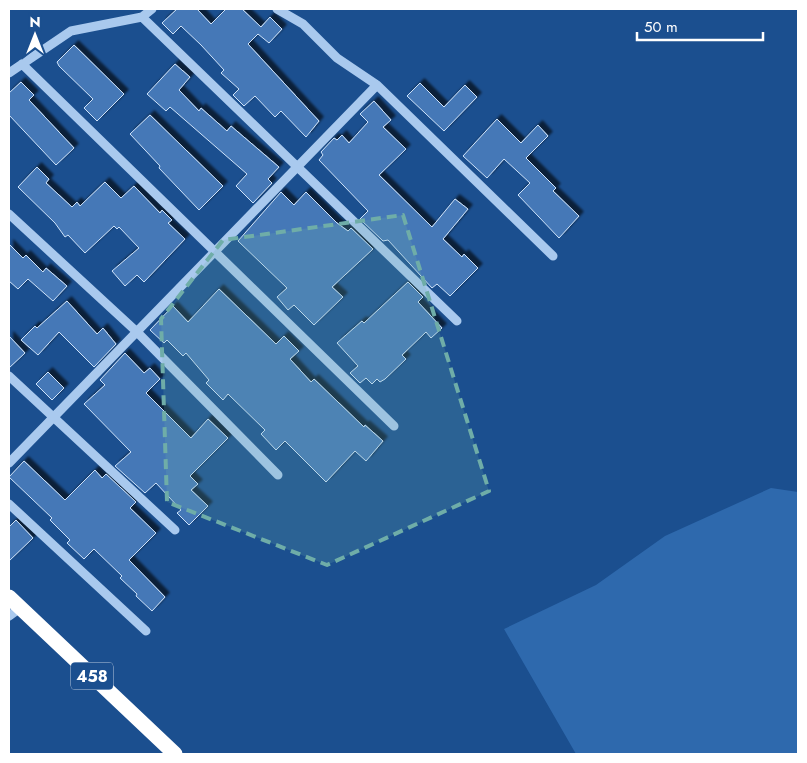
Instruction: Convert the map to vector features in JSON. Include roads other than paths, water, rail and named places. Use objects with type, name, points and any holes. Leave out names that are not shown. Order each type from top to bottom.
[{"type":"highway","name":"458","points":[[9,597],[15,612],[175,754]]},
{"type":"street","points":[[9,73],[71,32],[142,17],[152,9]]},
{"type":"street","points":[[277,9],[303,24],[337,58],[377,85],[553,256]]},
{"type":"street","points":[[142,17],[457,321]]},
{"type":"street","points":[[22,64],[394,426]]},
{"type":"street","points":[[9,463],[377,85]]},
{"type":"street","points":[[9,214],[137,332],[278,475]]},
{"type":"street","points":[[9,376],[52,418],[175,530]]},
{"type":"street","points":[[9,504],[146,632]]}]
